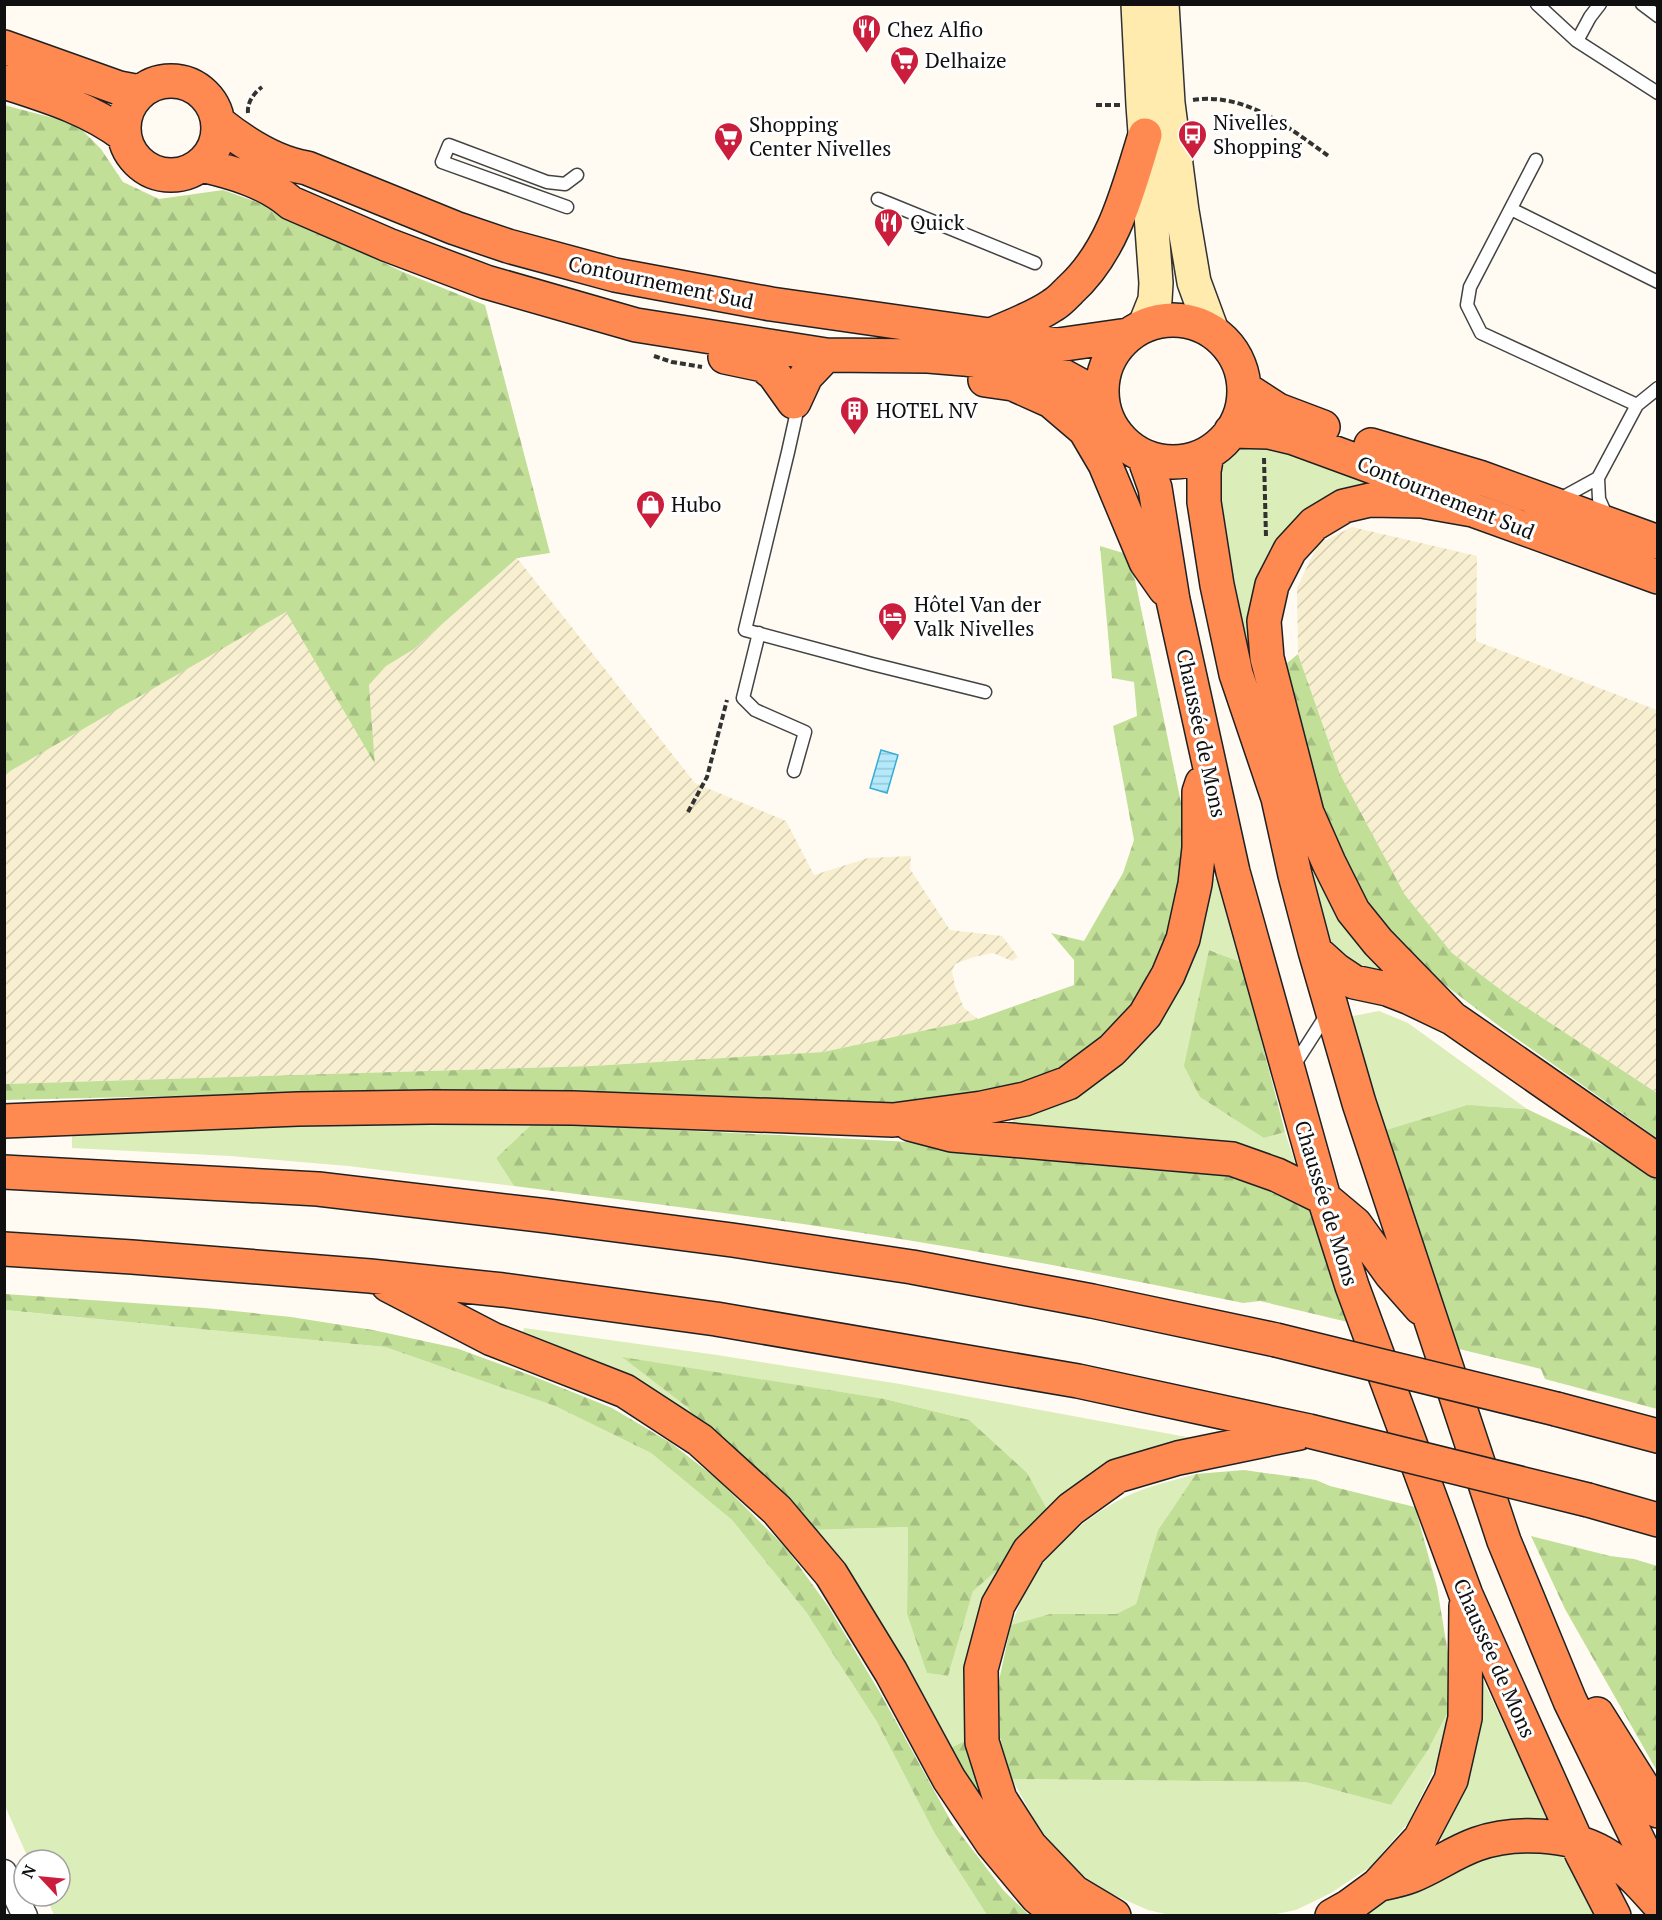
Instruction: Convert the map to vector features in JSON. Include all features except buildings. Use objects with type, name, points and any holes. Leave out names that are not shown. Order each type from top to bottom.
[{"type":"highway","points":[[4,47],[119,88],[140,92]]},
{"type":"highway","points":[[179,80],[194,85],[211,101],[219,123],[218,139],[212,153],[201,165],[179,175],[170,176],[154,172],[140,164],[129,151],[124,135],[124,119],[130,104],[140,92],[162,81],[179,80]]},
{"type":"highway","points":[[4,82],[88,112],[107,122],[124,135]]},
{"type":"highway","points":[[991,334],[1023,322],[1055,304],[1081,280],[1093,265],[1111,234],[1152,114]]},
{"type":"highway","name":"Contournement Sud","points":[[219,123],[258,150],[455,228],[554,260],[615,275],[771,304],[1058,345],[1137,330]]},
{"type":"highway","name":"Contournement Sud","points":[[201,165],[236,175],[281,194],[291,203],[388,245],[486,282],[636,324],[826,355],[928,356],[1056,372],[1087,389],[1102,402]]},
{"type":"highway","points":[[1172,320],[1199,325],[1212,331],[1233,353],[1241,370],[1244,388],[1241,411],[1231,431],[1207,454],[1187,461],[1165,462],[1144,457],[1129,448],[1116,435],[1107,419],[1102,402],[1102,377],[1112,354],[1137,330],[1172,320]]},
{"type":"highway","points":[[636,324],[701,352],[763,365],[774,374],[794,402],[806,376],[826,355],[872,371],[942,374],[1013,384],[1051,401],[1085,430],[1104,464],[1146,562],[1173,600]]},
{"type":"highway","name":"Contournement Sud","points":[[1244,388],[1278,410],[1356,440],[1479,477],[1658,542]]},
{"type":"highway","name":"Contournement Sud","points":[[1231,431],[1269,432],[1294,438],[1425,486],[1473,510],[1658,578]]},
{"type":"highway","points":[[1207,454],[1204,471],[1204,502],[1227,636],[1236,674],[1278,798],[1315,951],[1359,1103],[1504,1541],[1570,1701],[1658,1881]]},
{"type":"highway","name":"Chaussée de Mons","points":[[1144,457],[1155,488],[1173,600],[1233,872],[1288,1074],[1352,1286],[1466,1595],[1576,1841],[1614,1916]]},
{"type":"highway","points":[[1452,1018],[1378,942],[1353,911],[1329,863],[1306,813],[1267,658],[1264,621],[1272,585],[1290,550],[1314,524],[1344,506],[1370,500],[1422,501],[1473,510]]},
{"type":"highway","points":[[4,1121],[298,1108],[431,1107],[585,1109],[893,1120],[982,1108],[1025,1099],[1068,1083],[1112,1050],[1144,1015],[1168,975],[1183,939],[1195,884],[1198,857],[1199,792],[1208,765]]},
{"type":"highway","points":[[1315,951],[1336,970],[1354,981],[1387,989],[1452,1018],[1658,1161]]},
{"type":"highway","points":[[893,1120],[952,1135],[1232,1159],[1277,1175],[1324,1198],[1355,1224],[1391,1274],[1429,1316]]},
{"type":"highway","points":[[4,1172],[318,1189],[732,1240],[912,1267],[1092,1300],[1276,1340],[1556,1408],[1658,1436]]},
{"type":"highway","points":[[4,1249],[370,1276],[502,1290],[716,1319],[1078,1381],[1309,1431],[1588,1500],[1658,1520]]},
{"type":"highway","points":[[370,1276],[492,1339],[625,1391],[700,1440],[777,1509],[831,1574],[891,1672],[949,1779],[992,1843],[1037,1897],[1061,1916]]},
{"type":"highway","points":[[1114,1916],[1074,1892],[1030,1846],[1000,1799],[982,1742],[981,1669],[998,1605],[1029,1551],[1071,1509],[1117,1476],[1178,1458],[1309,1431]]},
{"type":"highway","points":[[1332,1916],[1378,1885],[1420,1839],[1451,1780],[1464,1718],[1466,1595]]},
{"type":"highway","points":[[1540,1631],[1572,1673],[1658,1811]]},
{"type":"highway","points":[[1378,1885],[1411,1876],[1476,1844],[1501,1838],[1532,1835],[1576,1841],[1602,1852],[1625,1869],[1658,1902]]},
{"type":"main road","points":[[1137,330],[1155,300],[1156,283],[1152,114],[1138,4]]},
{"type":"main road","points":[[1162,4],[1152,114],[1182,211],[1194,282],[1212,331]]},
{"type":"street","points":[[4,1872],[26,1916]]},
{"type":"lane","points":[[1537,4],[1576,41],[1658,93]]},
{"type":"lane","points":[[1576,41],[1590,16],[1600,4]]},
{"type":"lane","points":[[1642,4],[1658,16]]},
{"type":"lane","points":[[567,207],[442,162],[449,145],[547,182],[565,184],[577,175]]},
{"type":"lane","points":[[1536,160],[1470,287],[1467,305],[1481,333],[1636,405]]},
{"type":"lane","points":[[878,199],[1035,263]]},
{"type":"lane","points":[[1511,209],[1658,282]]},
{"type":"lane","points":[[1610,525],[1599,499],[1598,478],[1636,405],[1658,388]]},
{"type":"lane","points":[[794,402],[796,416],[745,630],[985,692]]},
{"type":"lane","points":[[1551,503],[1598,478]]},
{"type":"lane","points":[[759,633],[743,698],[754,710],[805,732],[794,771]]},
{"type":"lane","points":[[1288,1074],[1330,1007]]},
{"type":"path","points":[[1096,105],[1152,114],[1208,98],[1236,102],[1265,113],[1330,157]]},
{"type":"path","points":[[688,812],[707,777],[727,698]]},
{"type":"shaded area","points":[[1352,527],[1477,556],[1476,641],[1657,710],[1657,1093],[1509,996],[1452,953],[1405,895],[1340,774],[1298,654],[1297,588],[1318,544]]},
{"type":"shaded area","points":[[517,558],[695,783],[786,821],[814,875],[868,858],[911,856],[910,869],[950,930],[1002,936],[1018,957],[1012,961],[993,953],[974,957],[955,964],[952,971],[964,1008],[978,1019],[823,1052],[592,1066],[5,1084],[4,774],[286,611],[375,762],[369,685],[386,665],[414,649]]},
{"type":"green space","points":[[4,105],[76,124],[101,149],[123,182],[159,199],[223,190],[262,204],[403,272],[485,305],[550,553],[517,558],[414,649],[386,666],[369,685],[375,764],[286,612],[5,774]]},
{"type":"green space","points":[[1254,440],[1405,487],[1362,494],[1269,570],[1294,793],[1398,976],[1361,977],[1323,940],[1246,661],[1223,557],[1218,470],[1230,450]]},
{"type":"green space","points":[[1100,546],[1130,555],[1184,817],[1181,870],[1168,929],[1142,990],[1111,1032],[1064,1068],[1030,1081],[979,1093],[912,1104],[295,1093],[5,1100],[4,1084],[592,1066],[823,1052],[978,1019],[1074,985],[1074,960],[1051,933],[1084,941],[1123,873],[1134,840],[1113,726],[1137,716],[1134,682],[1112,678]]},
{"type":"green space","points":[[1298,654],[1340,774],[1405,895],[1452,953],[1509,996],[1657,1093],[1657,1138],[1503,1029],[1420,966],[1368,903],[1328,826],[1280,669]]},
{"type":"green space","points":[[1218,877],[1241,962],[1210,950],[1264,1138],[1285,1132],[1296,1166],[1290,1171],[1013,1129],[1013,1116],[1086,1087],[1211,880]]},
{"type":"green space","points":[[1209,950],[1241,962],[1285,1132],[1264,1138],[1200,1097],[1184,1066]]},
{"type":"green space","points":[[1379,1011],[1408,1023],[1527,1109],[1467,1105],[1383,1131],[1348,1017]]},
{"type":"green space","points":[[1467,1105],[1527,1109],[1611,1149],[1657,1180],[1657,1409],[1545,1379],[1541,1369],[1455,1348],[1383,1131]]},
{"type":"green space","points":[[244,1124],[531,1125],[496,1158],[514,1186],[348,1166],[230,1156],[72,1148],[72,1133]]},
{"type":"green space","points":[[531,1125],[577,1125],[893,1141],[1099,1157],[1238,1171],[1313,1202],[1352,1323],[1260,1301],[1243,1303],[1078,1270],[913,1241],[764,1218],[514,1186],[496,1158]]},
{"type":"green space","points":[[5,1294],[205,1308],[291,1317],[373,1330],[456,1348],[612,1408],[671,1443],[717,1479],[786,1548],[828,1606],[879,1691],[952,1823],[1004,1891],[1029,1915],[987,1915],[935,1834],[877,1722],[806,1612],[732,1520],[651,1453],[555,1406],[385,1347],[5,1310]]},
{"type":"green space","points":[[4,1310],[385,1347],[555,1406],[651,1453],[732,1520],[806,1612],[877,1722],[935,1834],[987,1915],[54,1915],[51,1908],[72,1908],[72,1848],[24,1848],[5,1806]]},
{"type":"green space","points":[[524,1328],[900,1384],[1192,1438],[1049,1513],[969,1420],[885,1399],[624,1358],[687,1407],[708,1436],[521,1339]]},
{"type":"green space","points":[[622,1357],[885,1399],[969,1420],[1027,1473],[1049,1513],[1010,1559],[973,1591],[948,1676],[927,1673],[907,1614],[908,1527],[810,1530],[708,1436],[687,1407]]},
{"type":"green space","points":[[1244,1470],[1316,1480],[1330,1486],[1415,1507],[1437,1587],[1449,1659],[1449,1710],[1428,1750],[1391,1805],[1305,1782],[1012,1779],[1000,1738],[998,1685],[1011,1625],[1050,1614],[1116,1614],[1136,1604],[1158,1530],[1196,1474]]},
{"type":"green space","points":[[1196,1474],[1158,1530],[1136,1604],[1116,1614],[1050,1614],[1011,1625],[1023,1596],[1041,1566],[1061,1543],[1085,1522],[1133,1493]]},
{"type":"green space","points":[[908,1527],[907,1614],[928,1673],[948,1676],[973,1590],[1010,1559],[969,1739],[944,1751],[810,1530]]},
{"type":"green space","points":[[1531,1536],[1657,1566],[1657,1771],[1565,1609]]},
{"type":"green space","points":[[1482,1678],[1549,1821],[1447,1843],[1440,1838],[1440,1829],[1475,1727]]},
{"type":"green space","points":[[1449,1710],[1436,1766],[1408,1823],[1370,1867],[1331,1893],[1296,1910],[1271,1915],[1170,1915],[1148,1910],[1114,1895],[1085,1877],[1047,1843],[1012,1779],[1305,1782],[1391,1805],[1428,1750]]},
{"type":"green space","points":[[969,1739],[1092,1915],[1072,1915],[944,1751]]},
{"type":"green space","points":[[1489,1847],[1562,1847],[1597,1916],[1354,1916]]},
{"type":"water","points":[[881,750],[898,755],[887,793],[870,788]]},
{"type":"place","name":"Chez Alfio","points":[[866,54]]},
{"type":"place","name":"Delhaize","points":[[904,86]]},
{"type":"place","name":"Nivelles Shopping","points":[[1192,160]]},
{"type":"place","name":"Shopping Center Nivelles","points":[[728,162]]},
{"type":"place","name":"Quick","points":[[889,248]]},
{"type":"place","name":"HOTEL NV","points":[[855,436]]},
{"type":"place","name":"Hubo","points":[[650,530]]},
{"type":"place","name":"Hôtel Van der Valk Nivelles","points":[[893,642]]}]
